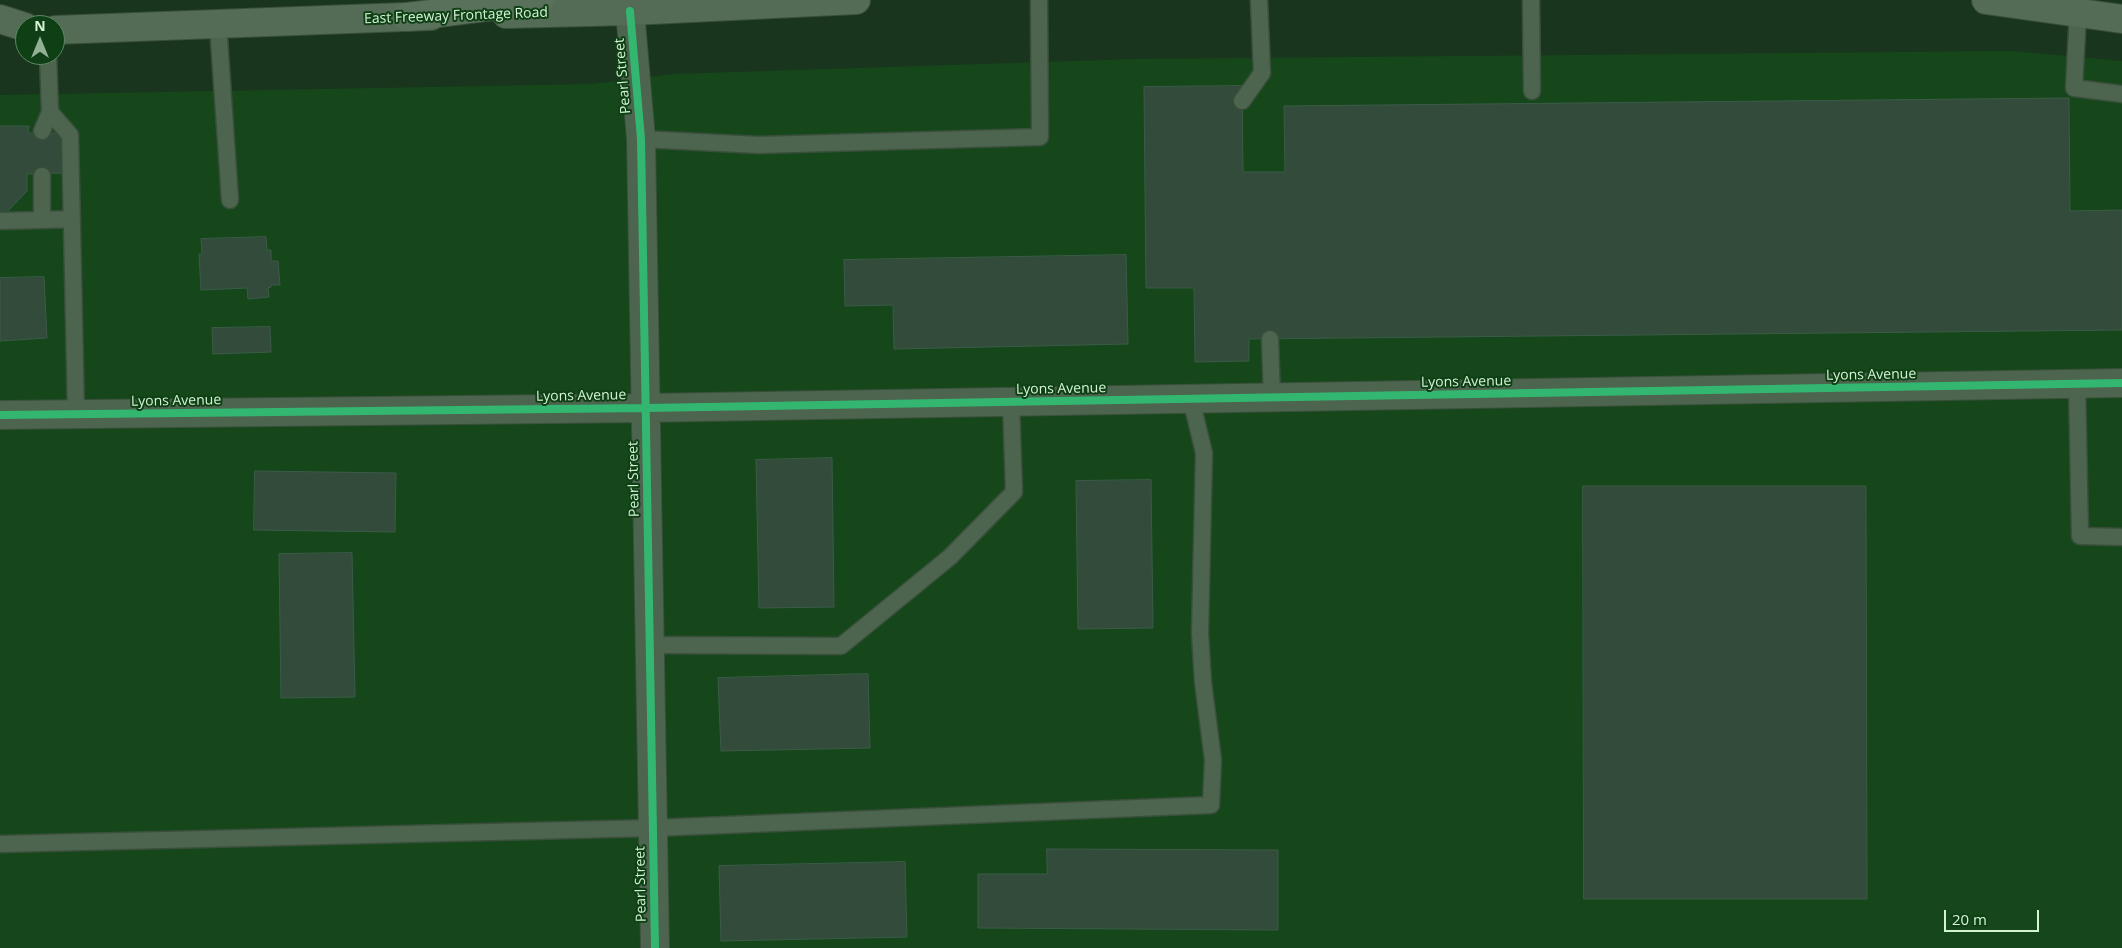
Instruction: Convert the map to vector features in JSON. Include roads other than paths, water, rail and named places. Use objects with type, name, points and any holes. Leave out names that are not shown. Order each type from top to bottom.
[{"type":"highway","points":[[407,17],[540,0]]},
{"type":"main road","name":"East Freeway Frontage Road","points":[[65,30],[630,11],[856,0]]},
{"type":"main road","points":[[1986,0],[2122,19]]},
{"type":"main road","points":[[0,20],[15,24]]},
{"type":"main road","points":[[0,31],[15,31]]},
{"type":"street","name":"Pearl Street","points":[[630,11],[641,140],[655,948]]},
{"type":"street","name":"Lyons Avenue","points":[[0,415],[646,408],[2122,383]]},
{"type":"lane","points":[[641,140],[759,145],[1040,137],[1041,47],[1039,0]]},
{"type":"lane","points":[[1242,100],[1262,73],[1259,0]]},
{"type":"lane","points":[[1531,0],[1532,90]]},
{"type":"lane","points":[[2078,12],[2074,88],[2122,94]]},
{"type":"lane","points":[[218,24],[230,200]]},
{"type":"lane","points":[[42,131],[50,112],[48,65]]},
{"type":"lane","points":[[50,112],[70,135],[76,414]]},
{"type":"lane","points":[[42,176],[42,220]]},
{"type":"lane","points":[[0,221],[72,219]]},
{"type":"lane","points":[[1270,339],[1272,398]]},
{"type":"lane","points":[[2076,384],[2080,536],[2122,537]]},
{"type":"lane","points":[[0,844],[653,828],[1210,805],[1213,760],[1203,682],[1200,633],[1204,453],[1191,399]]},
{"type":"lane","points":[[649,645],[841,646],[950,557],[1014,492],[1011,402]]}]
